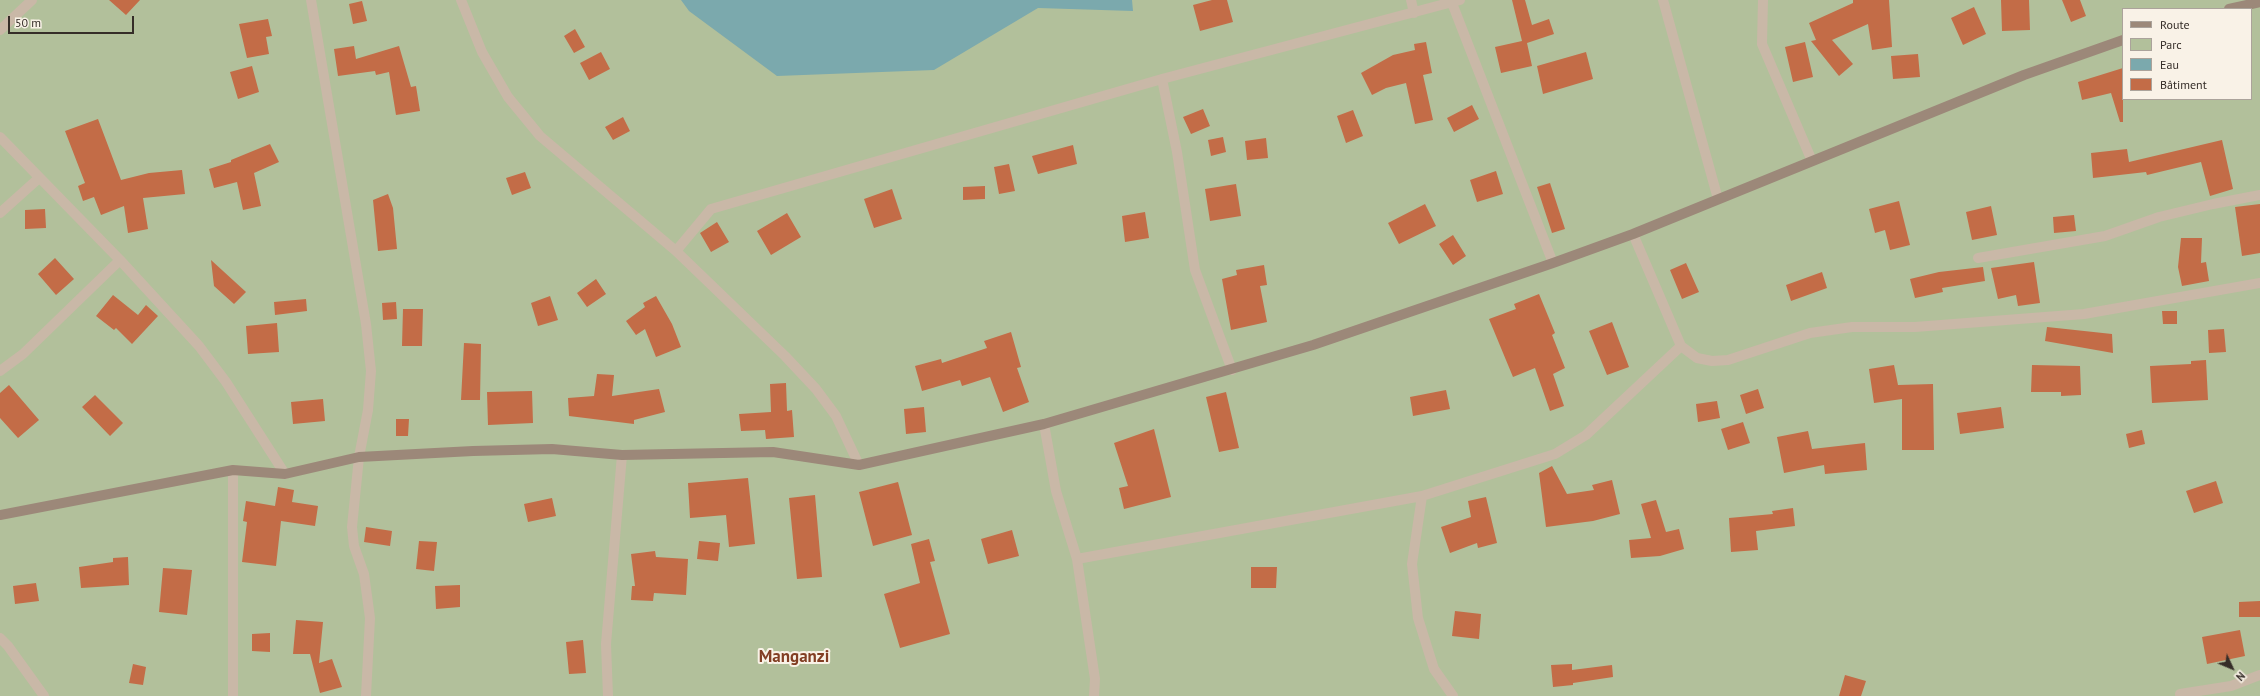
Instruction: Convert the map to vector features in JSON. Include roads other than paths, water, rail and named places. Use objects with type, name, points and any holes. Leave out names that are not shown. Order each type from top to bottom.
[{"type":"main road","points":[[2233,8],[2260,2]]},
{"type":"main road","points":[[0,515],[233,470],[285,474],[359,457],[473,450],[552,449],[622,455],[773,452],[858,465],[1044,424],[1314,345],[1553,263],[1633,234],[2024,75],[2122,40]]},
{"type":"street","points":[[0,30],[32,0]]},
{"type":"street","points":[[311,0],[367,332],[371,371],[368,410],[359,457],[352,527],[354,546],[364,574],[370,618],[366,696]]},
{"type":"street","points":[[461,0],[482,52],[508,97],[540,136],[676,251],[816,389],[836,416],[858,465]]},
{"type":"street","points":[[1411,0],[1414,14]]},
{"type":"street","points":[[1662,0],[1718,199]]},
{"type":"street","points":[[1762,0],[1762,44],[1812,161]]},
{"type":"street","points":[[676,251],[712,209],[1162,79],[1414,14],[1456,1],[1553,263]]},
{"type":"street","points":[[1162,79],[1179,160],[1195,270],[1232,370]]},
{"type":"street","points":[[0,137],[120,260],[199,346],[234,394],[285,474]]},
{"type":"street","points":[[0,213],[39,178]]},
{"type":"street","points":[[1978,258],[2105,236],[2160,217],[2213,204],[2260,195]]},
{"type":"street","points":[[1633,234],[1681,346],[1697,358],[1712,361],[1728,360],[1810,333],[1852,326],[1914,327],[2084,314],[2260,283]]},
{"type":"street","points":[[0,371],[23,354],[120,260]]},
{"type":"street","points":[[1077,559],[1422,496],[1554,454],[1586,435],[1681,346]]},
{"type":"street","points":[[1044,424],[1056,491],[1077,559],[1095,679],[1094,696]]},
{"type":"street","points":[[608,696],[606,644],[622,455]]},
{"type":"street","points":[[233,470],[233,696]]},
{"type":"street","points":[[1422,496],[1412,564],[1418,618],[1434,669],[1453,696]]},
{"type":"street","points":[[0,638],[8,646],[44,696]]},
{"type":"street","points":[[2180,694],[2231,686],[2260,675]]},
{"type":"water","points":[[681,0],[1132,0],[1133,11],[1038,8],[934,70],[777,76],[689,11]]},
{"type":"district","name":"Manganzi","points":[[794,657]]}]
